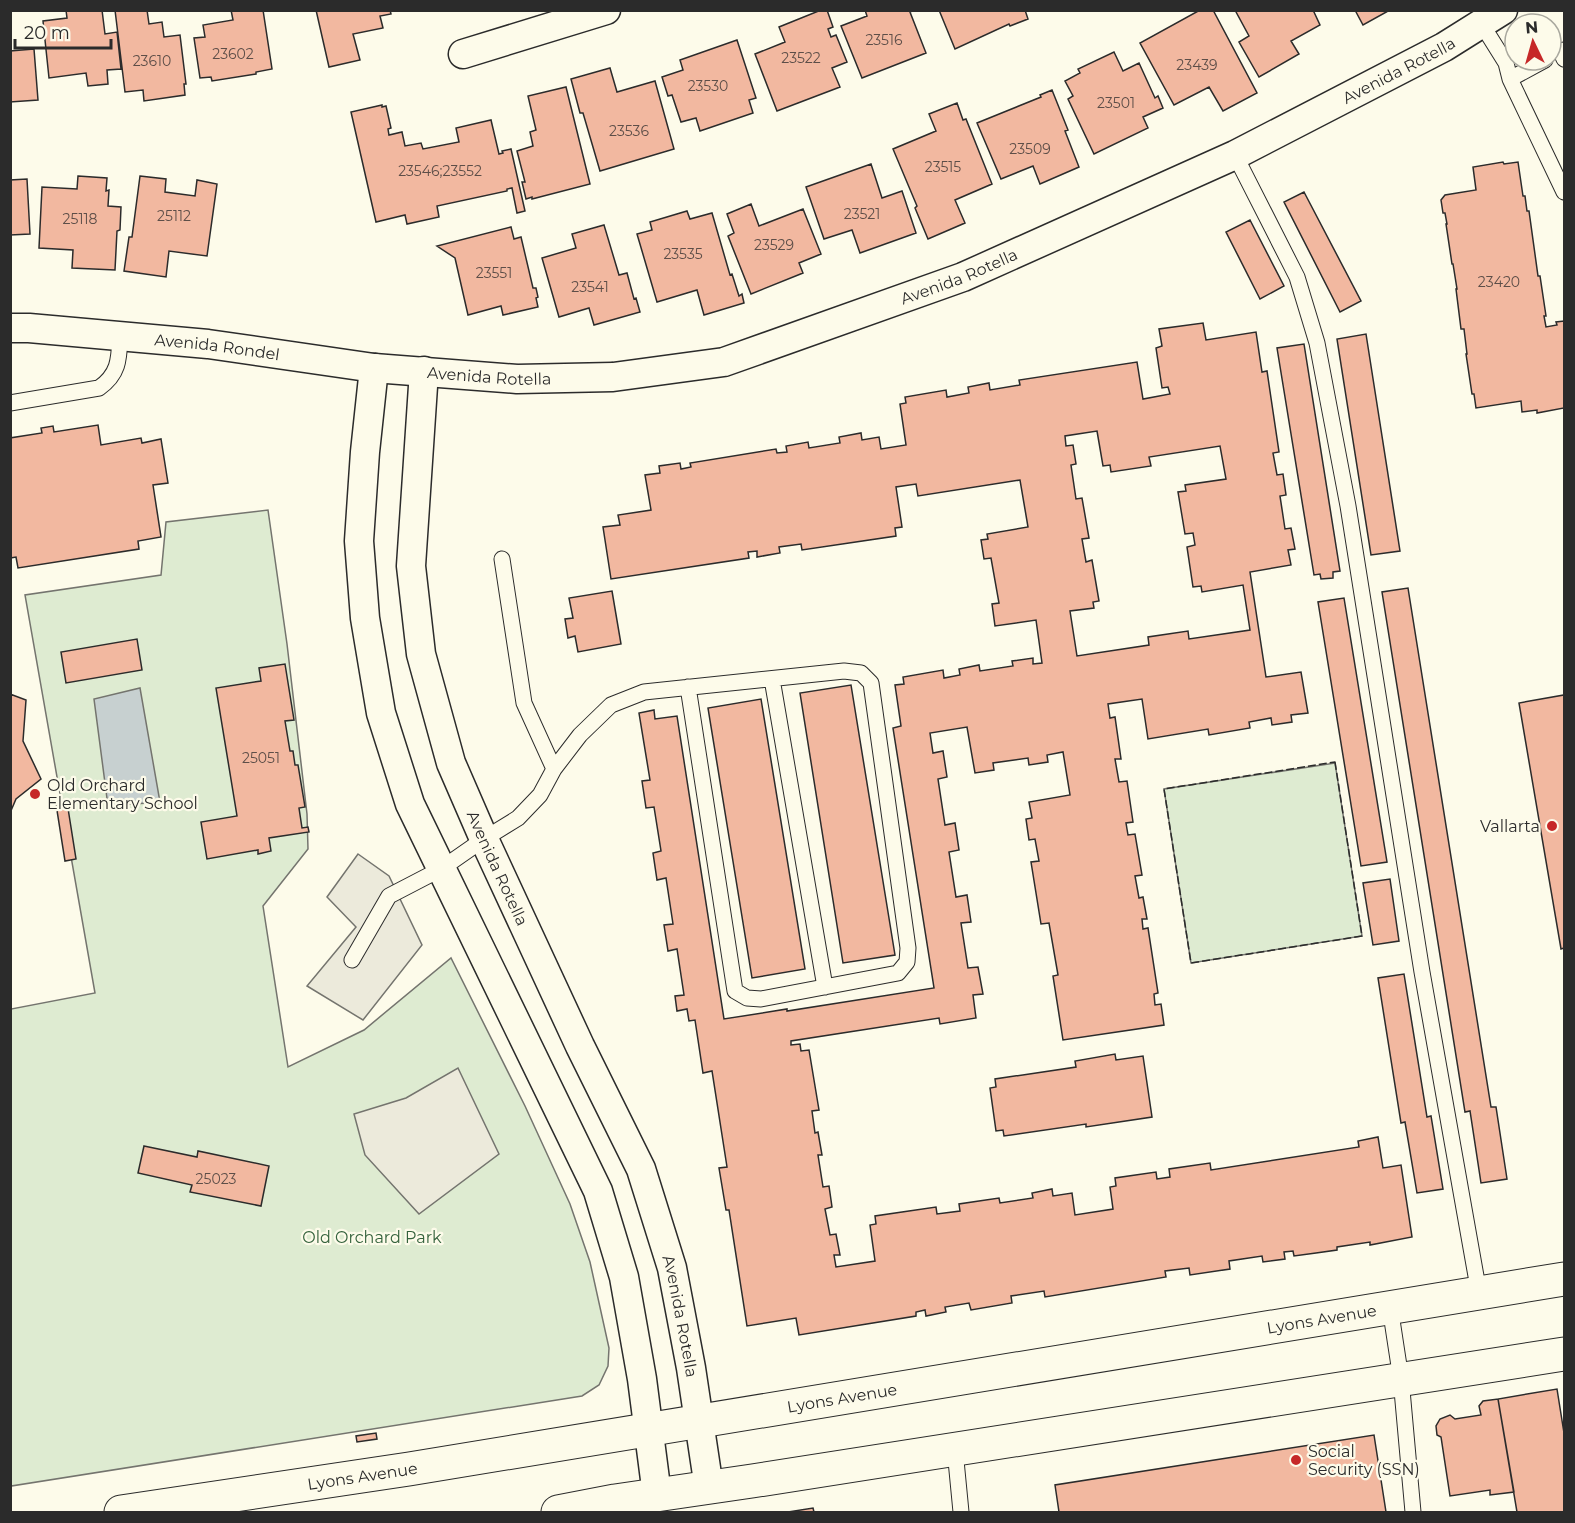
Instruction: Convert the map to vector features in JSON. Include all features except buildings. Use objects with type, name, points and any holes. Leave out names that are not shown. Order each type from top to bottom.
[{"type":"main road","name":"Lyons Avenue","points":[[121,1512],[234,1504],[409,1469],[1564,1279]]},
{"type":"main road","points":[[558,1512],[615,1501],[658,1504],[709,1488],[1564,1354]]},
{"type":"street","points":[[463,54],[606,10]]},
{"type":"street","name":"Avenida Rotella","points":[[709,1488],[691,1368],[672,1268],[641,1169],[580,1046],[451,763],[421,654],[411,566],[424,371],[517,379],[614,377],[724,362],[963,277],[1235,154],[1444,47],[1492,17]]},
{"type":"street","name":"Avenida Rondel","points":[[10,328],[208,344],[374,368],[424,371]]},
{"type":"street","points":[[374,368],[359,541],[365,618],[381,713],[410,804],[598,1191],[624,1277],[649,1429],[658,1504]]},
{"type":"lane","points":[[1492,17],[1510,80],[1564,192]]},
{"type":"lane","points":[[1510,80],[1524,72]]},
{"type":"lane","points":[[1235,154],[1297,277],[1317,342],[1350,518],[1422,972],[1479,1293]]},
{"type":"lane","points":[[10,403],[99,388],[110,381],[115,370],[120,337]]},
{"type":"lane","points":[[502,559],[524,703],[554,769]]},
{"type":"lane","points":[[352,960],[389,896],[441,869],[518,818],[540,795],[554,769],[580,735],[611,705],[644,692],[688,687],[844,672],[861,673],[871,683],[908,948],[907,962],[898,973],[761,999],[747,998],[735,991],[688,687]]},
{"type":"lane","points":[[772,679],[825,987]]},
{"type":"lane","points":[[1390,1307],[1401,1379],[1413,1512]]},
{"type":"lane","points":[[955,1450],[961,1512]]},
{"type":"green space","name":"Old Orchard Park","points":[[268,510],[307,814],[308,849],[263,906],[288,1067],[364,1030],[451,958],[525,1106],[570,1204],[590,1262],[609,1348],[608,1366],[599,1385],[582,1396],[11,1486],[11,1009],[95,993],[25,595],[161,575],[166,522]]},
{"type":"green space","points":[[1335,763],[1362,936],[1191,963],[1164,789]]},
{"type":"shaded area","points":[[140,688],[160,802],[108,806],[94,699]]},
{"type":"shaded area","points":[[358,854],[389,876],[422,945],[363,1020],[307,986],[356,927],[327,897]]},
{"type":"shaded area","points":[[458,1068],[499,1154],[419,1214],[365,1155],[354,1114],[406,1098]]},
{"type":"fence","points":[[1335,762],[1362,936],[1191,963],[1164,789],[1335,762]]},
{"type":"place","name":"Old Orchard Elementary School","points":[[35,794]]},
{"type":"place","name":"Vallarta","points":[[1552,826]]},
{"type":"place","name":"Social Security (SSN)","points":[[1296,1460]]}]
